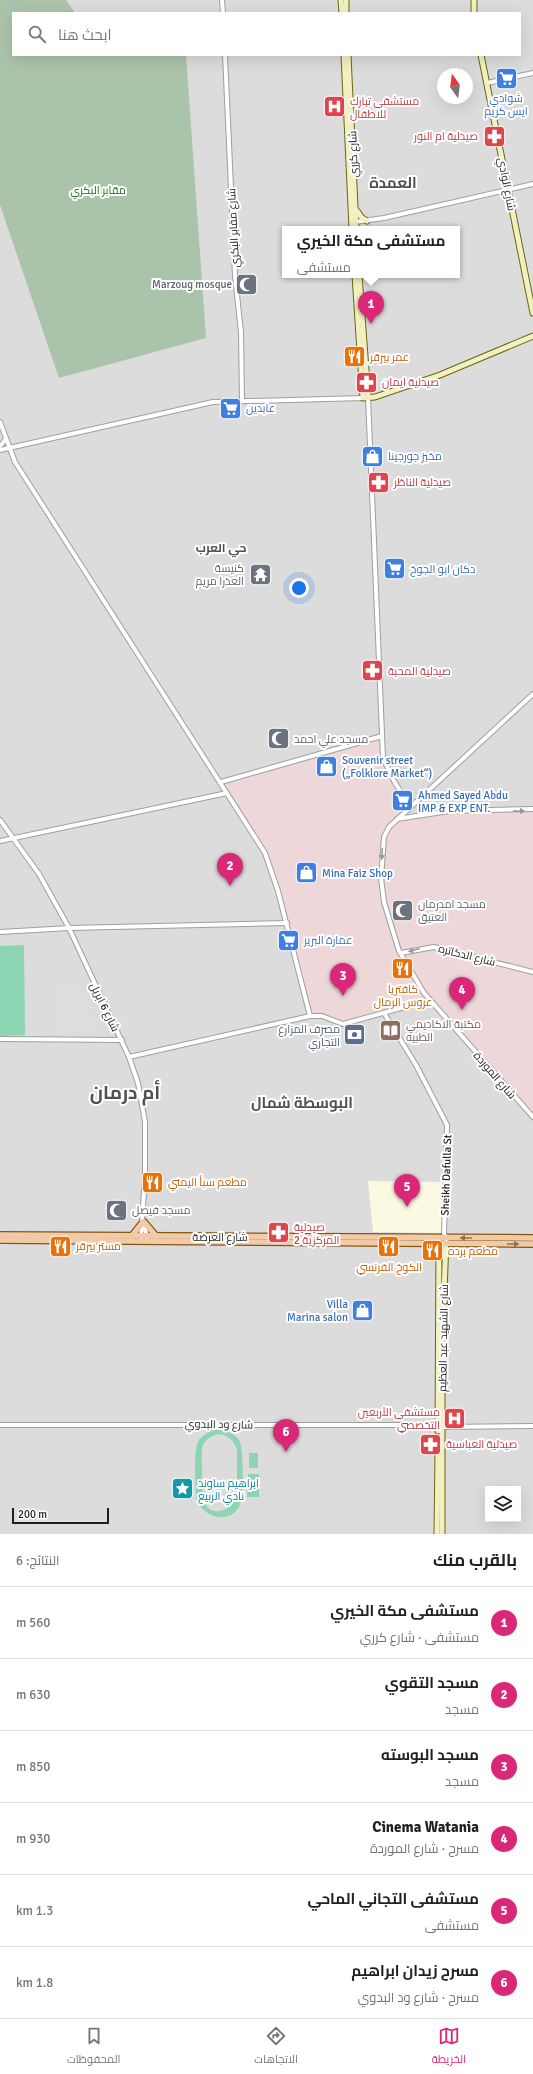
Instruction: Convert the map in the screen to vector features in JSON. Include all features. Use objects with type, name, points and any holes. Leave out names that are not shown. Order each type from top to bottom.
[{"type":"main road","points":[[341,0],[342,12]]},
{"type":"main road","points":[[346,0],[346,12]]},
{"type":"main road","points":[[474,0],[474,12]]},
{"type":"main road","name":"شارع كرري","points":[[344,56],[355,226]]},
{"type":"main road","name":"شارع كرري","points":[[348,56],[352,186],[355,209],[353,226]]},
{"type":"main road","name":"شارع الوادي","points":[[481,56],[533,313]]},
{"type":"main road","points":[[355,209],[360,217],[367,221]]},
{"type":"main road","points":[[355,278],[366,397]]},
{"type":"main road","points":[[359,278],[366,397]]},
{"type":"main road","points":[[366,397],[440,375],[533,336]]},
{"type":"main road","points":[[131,1237],[143,1219],[156,1237]]},
{"type":"main road","name":"شارع العرضة","points":[[0,1235],[131,1237],[144,1239],[156,1237],[443,1240]]},
{"type":"main road","points":[[443,1240],[533,1238]]},
{"type":"main road","name":"شارع العرضة","points":[[0,1240],[144,1239],[341,1242],[443,1240]]},
{"type":"main road","points":[[443,1240],[533,1244]]},
{"type":"main road","name":"شارع الشهيد عبد العظيم","points":[[442,1534],[440,1426],[443,1240]]},
{"type":"main road","name":"شارع الشهيد عبد العظيم","points":[[438,1534],[440,1484]]},
{"type":"street","points":[[222,0],[223,12]]},
{"type":"street","name":"شارع مقابر البكري","points":[[225,56],[235,276],[241,332],[242,400]]},
{"type":"street","points":[[487,83],[533,73]]},
{"type":"street","points":[[354,222],[367,221],[533,184]]},
{"type":"street","points":[[0,450],[95,430],[213,402],[366,397],[384,762],[410,807]]},
{"type":"street","points":[[0,422],[8,448],[15,462],[61,536],[221,782],[266,856],[287,924],[310,1016]]},
{"type":"street","points":[[0,446],[6,440]]},
{"type":"street","name":"شارع الموردة","points":[[533,694],[414,803],[386,832],[384,838],[380,878],[384,902],[401,953],[420,987],[533,1117]]},
{"type":"street","points":[[221,782],[362,740],[382,736]]},
{"type":"street","points":[[0,841],[227,793]]},
{"type":"street","points":[[397,819],[449,811],[533,809]]},
{"type":"street","name":"شارع 6 ابريل","points":[[0,820],[39,874],[69,928],[130,1057],[138,1083],[145,1122],[144,1239]]},
{"type":"street","points":[[0,932],[69,928],[287,924]]},
{"type":"street","name":"شارع الدكاتره","points":[[401,953],[434,947],[533,972]]},
{"type":"street","points":[[130,1057],[310,1016],[322,1016],[343,1024],[430,1000]]},
{"type":"street","name":"Sheikh Dafulla St","points":[[384,1013],[416,1065],[447,1125],[443,1240]]},
{"type":"street","points":[[0,1039],[122,1040]]},
{"type":"street","name":"شارع ود البدوي","points":[[0,1425],[533,1426]]},
{"type":"shaded area","points":[[0,0],[533,0],[533,1534],[0,1534]]},
{"type":"shaded area","points":[[380,734],[384,760],[414,817],[462,809],[533,810],[533,1113],[432,1002],[341,1025],[311,1014],[272,869],[219,781]]},
{"type":"shaded area","name":"مسجد امدرمان العتيق","points":[[399,899],[410,904],[409,906],[414,912],[407,922],[398,919],[392,913],[393,905]]},
{"type":"shaded area","points":[[60,986],[78,986],[94,1028],[61,1029]]},
{"type":"shaded area","points":[[368,1181],[443,1182],[443,1233],[373,1232]]},
{"type":"green space","name":"مقابر البكري","points":[[0,0],[66,0],[74,12],[12,12],[12,56],[186,56],[206,338],[59,378],[0,205]]},
{"type":"green space","points":[[24,945],[25,1035],[0,1036],[0,946]]},
{"type":"green space","points":[[215,1430],[231,1433],[239,1440],[243,1463],[241,1502],[234,1513],[229,1516],[222,1517],[210,1514],[204,1510],[196,1499],[196,1447],[201,1437]],"holes":[[[218,1434],[228,1437],[234,1443],[237,1450],[237,1498],[230,1507],[220,1511],[213,1511],[205,1502],[203,1494],[202,1451],[203,1445],[207,1439]]]},
{"type":"green space","points":[[249,1453],[258,1453],[258,1468],[249,1468]]},
{"type":"green space","points":[[248,1474],[259,1474],[259,1497],[247,1497]]},
{"type":"place","name":"شوادي ايس كريم","points":[[506,78]]},
{"type":"place","name":"مستشفى تبارك للاطفال","points":[[334,107]]},
{"type":"place","name":"صيدلية ام النور","points":[[494,136]]},
{"type":"place","name":"Marzoug mosque","points":[[247,284]]},
{"type":"place","name":"مستشفى مكة الخيري","points":[[371,324]]},
{"type":"place","name":"عمر بيرقر","points":[[355,357]]},
{"type":"place","name":"صيدلية ايمان","points":[[367,382]]},
{"type":"place","name":"عابدين","points":[[230,408]]},
{"type":"place","name":"مخبز جورجينا","points":[[373,456]]},
{"type":"place","name":"صيدلية الناظر","points":[[379,482]]},
{"type":"place","name":"دكان ابو الجوخ","points":[[394,569]]},
{"type":"place","name":"كنيسة العذرا مريم","points":[[260,574]]},
{"type":"place","name":"صيدلية المحبة","points":[[373,671]]},
{"type":"place","name":"مسجد علي احمد","points":[[279,739]]},
{"type":"place","name":"Souvenir street („Folklore Market“)","points":[[326,766]]},
{"type":"place","name":"Ahmed Sayed Abdu IMP & EXP ENT.","points":[[403,801]]},
{"type":"place","name":"Mina Faiz Shop","points":[[307,873]]},
{"type":"place","name":"مسجد التقوي","points":[[230,886]]},
{"type":"place","name":"مسجد امدرمان العتيق","points":[[403,910]]},
{"type":"place","name":"عمارة البرير","points":[[288,940]]},
{"type":"place","name":"كافتريا عروس الرمال","points":[[403,969]]},
{"type":"place","name":"مسجد البوسته","points":[[343,996]]},
{"type":"place","name":"Cinema Watania","points":[[462,1010]]},
{"type":"place","name":"مكتبة الاكاديمي الطبيه","points":[[390,1030]]},
{"type":"place","name":"مصرف المزارع التجاري","points":[[355,1035]]},
{"type":"place","name":"مطعم سبأ اليمني","points":[[153,1182]]},
{"type":"place","name":"مستشفى التجاني الماحي","points":[[407,1207]]},
{"type":"place","name":"مسجد فيصل","points":[[117,1210]]},
{"type":"place","name":"صيدلية المركزية 2","points":[[278,1233]]},
{"type":"place","name":"مستر بيرقر","points":[[61,1246]]},
{"type":"place","name":"الكوخ الفرنسي","points":[[389,1247]]},
{"type":"place","name":"مطعم برده","points":[[432,1251]]},
{"type":"place","name":"Villa Marina salon","points":[[363,1310]]},
{"type":"place","name":"مستشفى الأربعين التخصصي","points":[[455,1418]]},
{"type":"place","name":"صيدلية العباسية","points":[[431,1444]]},
{"type":"place","name":"مسرح زيدان ابراهيم","points":[[286,1452]]},
{"type":"place","name":"ابراهيم ساوند نادي الربيع","points":[[183,1489]]},
{"type":"district","name":"العمدة","points":[[393,183]]},
{"type":"district","name":"حي العرب","points":[[221,548]]},
{"type":"district","name":"أم درمان","points":[[125,1092]]},
{"type":"district","name":"البوسطة شمال","points":[[302,1103]]}]
